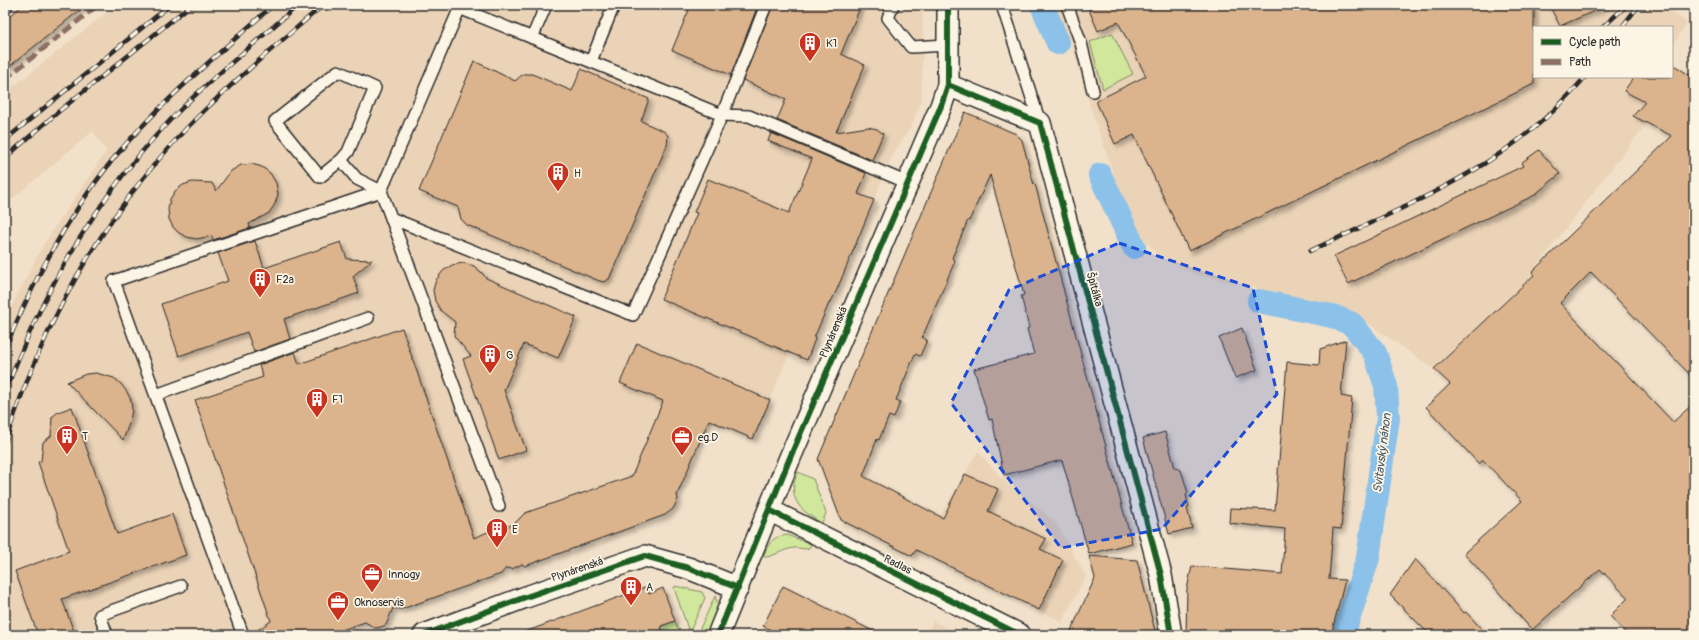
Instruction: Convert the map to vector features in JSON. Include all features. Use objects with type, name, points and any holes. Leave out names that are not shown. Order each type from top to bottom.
[{"type":"street","points":[[948,5],[948,85],[1040,123]]},
{"type":"street","name":"Plynárenská","points":[[718,635],[769,510],[941,106],[948,85]]},
{"type":"street","name":"Špitálka","points":[[1040,123],[1161,575],[1171,635]]},
{"type":"street","name":"Radlas","points":[[769,510],[1020,635]]},
{"type":"street","name":"Plynárenská","points":[[424,635],[523,598],[644,556],[688,568],[738,588]]},
{"type":"lane","points":[[532,38],[546,5]]},
{"type":"lane","points":[[591,62],[614,5]]},
{"type":"lane","points":[[391,218],[633,315],[722,115],[766,5]]},
{"type":"lane","points":[[893,5],[888,18],[911,47],[948,45]]},
{"type":"lane","points":[[1002,5],[1040,123]]},
{"type":"lane","points":[[1066,5],[1082,42],[1093,91]]},
{"type":"lane","points":[[242,635],[114,281],[381,191],[460,7],[532,38],[722,115],[749,116],[908,183]]},
{"type":"lane","points":[[338,71],[375,88],[348,152],[341,160],[320,177],[275,121],[338,71]]},
{"type":"lane","points":[[341,160],[357,179],[381,191],[498,506]]},
{"type":"lane","points":[[156,395],[368,318]]},
{"type":"lane","points":[[107,635],[100,615],[181,586]]},
{"type":"highlighted area","points":[[1119,243],[1253,288],[1277,394],[1162,529],[1061,548],[951,403],[1009,290]]},
{"type":"shaded area","points":[[116,5],[923,5],[922,100],[911,127],[893,154],[851,253],[852,254],[832,296],[834,297],[831,302],[830,301],[814,338],[813,345],[790,352],[753,439],[709,421],[677,496],[678,498],[673,509],[665,515],[525,566],[520,564],[512,569],[508,567],[504,570],[393,611],[390,609],[387,624],[381,627],[375,628],[368,615],[327,635],[5,635],[5,319],[43,245],[106,151],[93,131],[5,205],[5,93]]},
{"type":"shaded area","points":[[1054,5],[1664,5],[1687,23],[1673,45],[1673,26],[1533,26],[1533,78],[1653,78],[1645,102],[1633,116],[1647,123],[1532,272],[1534,275],[1434,369],[1362,319],[1323,304],[1192,273],[1156,253],[1143,238],[1119,190],[1088,100],[1071,42]]},
{"type":"shaded area","points":[[978,451],[1000,477],[1055,522],[1086,576],[1062,622],[916,549],[940,516]]},
{"type":"shaded area","points":[[933,621],[961,635],[926,635]]},
{"type":"green space","points":[[1112,33],[1133,74],[1103,89],[1090,42]]},
{"type":"green space","points":[[798,472],[813,479],[826,513],[822,523],[807,514],[797,503],[794,489]]},
{"type":"green space","points":[[787,535],[811,544],[810,547],[806,549],[790,549],[763,557],[767,548],[774,539]]},
{"type":"green space","points":[[675,586],[702,592],[705,598],[691,629],[688,629],[674,588]]},
{"type":"green space","points":[[715,596],[718,605],[707,635],[697,635]]},
{"type":"green space","points":[[675,621],[680,635],[649,635],[662,630],[661,626]]},
{"type":"building","points":[[23,5],[86,5],[5,70],[5,20]]},
{"type":"building","points":[[691,5],[758,5],[731,75],[672,50]]},
{"type":"building","name":"K1","points":[[773,5],[861,5],[841,54],[865,65],[836,132],[868,127],[877,129],[883,134],[872,160],[777,120],[786,99],[743,80]]},
{"type":"building","points":[[1087,5],[1534,5],[1534,84],[1189,251],[1134,135],[1115,144],[1096,101],[1146,76],[1118,22],[1098,31]]},
{"type":"building","points":[[1549,5],[1608,5],[1560,26]]},
{"type":"building","name":"H","points":[[474,61],[515,81],[523,74],[532,74],[572,91],[581,69],[649,99],[641,121],[665,132],[668,136],[667,145],[609,279],[603,282],[597,280],[467,225],[461,219],[458,207],[419,191]]},
{"type":"building","points":[[1673,65],[1694,78],[1694,379],[1591,272],[1560,303],[1673,422],[1694,403],[1694,635],[1628,635],[1610,616],[1628,598],[1600,569],[1532,630],[1464,553],[1522,501],[1483,460],[1479,464],[1426,407],[1450,384],[1434,369],[1534,275],[1532,272],[1672,136],[1633,116],[1645,102],[1624,91],[1633,78],[1673,78]]},
{"type":"building","points":[[965,112],[1016,134],[1022,140],[1132,543],[1089,554],[1062,460],[1004,475],[992,419],[989,420],[974,369],[1034,354],[1027,329],[1029,328],[1021,296],[1024,295],[990,175],[969,221],[968,220],[952,258],[955,261],[922,338],[927,340],[920,356],[915,354],[896,400],[900,402],[894,418],[889,416],[879,440],[877,439],[863,476],[943,518],[965,474],[998,489],[988,511],[1046,539],[1040,549],[1063,560],[1039,610],[916,550],[912,556],[841,520],[818,459]]},
{"type":"building","points":[[771,133],[866,173],[858,194],[874,200],[838,287],[831,302],[830,301],[814,338],[815,339],[807,360],[661,299],[697,213],[694,212],[708,179],[789,213],[812,159],[768,141]]},
{"type":"building","points":[[1539,150],[1560,174],[1533,196],[1348,284],[1334,256],[1523,166],[1521,163]]},
{"type":"building","points":[[252,164],[262,167],[270,173],[276,183],[278,194],[275,204],[269,213],[249,224],[250,228],[213,240],[212,236],[196,239],[187,237],[179,233],[173,227],[169,219],[168,209],[170,199],[175,191],[183,185],[192,182],[212,183],[216,191],[231,171],[241,165]]},
{"type":"building","name":"F2a","points":[[255,241],[264,268],[341,242],[347,259],[372,260],[353,276],[359,293],[284,319],[290,339],[254,352],[247,332],[179,356],[161,304],[228,281],[218,253]]},
{"type":"building","name":"G","points":[[463,263],[474,266],[486,278],[576,317],[558,358],[524,344],[504,390],[526,450],[499,460],[463,359],[471,356],[454,336],[455,322],[441,311],[435,301],[433,290],[436,280],[443,271],[452,265]]},
{"type":"building","points":[[402,328],[474,538],[499,527],[503,529],[515,523],[525,513],[632,476],[663,401],[620,383],[637,343],[770,400],[753,439],[709,420],[677,495],[678,499],[673,509],[665,515],[525,566],[522,564],[512,569],[506,568],[501,574],[402,609],[393,608],[386,625],[381,627],[375,628],[365,622],[327,635],[250,635],[271,621],[195,400],[263,377],[259,365],[295,352],[299,364]]},
{"type":"building","points":[[1242,328],[1257,370],[1235,378],[1219,338]]},
{"type":"building","points":[[1346,340],[1341,396],[1352,398],[1341,529],[1333,528],[1329,579],[1345,580],[1331,635],[1186,635],[1187,589],[1192,566],[1282,574],[1285,529],[1229,523],[1230,508],[1275,510],[1287,362],[1319,365],[1320,349]]},
{"type":"building","points":[[96,373],[114,378],[121,384],[131,400],[132,410],[130,421],[123,440],[67,382],[86,374]]},
{"type":"building","points":[[72,407],[117,534],[172,514],[186,555],[62,599],[75,635],[38,635],[15,571],[69,551],[38,462],[41,461],[43,442],[51,436],[52,417],[58,412]]},
{"type":"building","points":[[1165,432],[1175,468],[1181,470],[1188,493],[1186,495],[1189,507],[1187,508],[1192,528],[1169,534],[1143,438]]},
{"type":"building","points":[[1089,556],[1137,560],[1156,635],[1069,635],[1095,578]]},
{"type":"building","points":[[1415,559],[1464,613],[1466,612],[1487,635],[1430,635],[1390,595]]},
{"type":"building","points":[[783,586],[881,635],[781,635],[763,626]]},
{"type":"building","name":"A","points":[[646,587],[649,594],[663,588],[675,621],[661,626],[662,630],[649,635],[523,635],[522,633]]},
{"type":"waterway","name":"Svitavský náhon","points":[[1042,5],[1058,43]]},
{"type":"waterway","name":"Svitavský náhon","points":[[1100,175],[1134,247]]},
{"type":"waterway","name":"Svitavský náhon","points":[[1259,301],[1332,316],[1352,324],[1375,353],[1386,386],[1388,418],[1368,558],[1343,635]]},
{"type":"railway","points":[[5,140],[170,5]]},
{"type":"railway","points":[[5,158],[58,112],[191,5]]},
{"type":"railway","points":[[5,349],[27,298],[53,249],[82,202],[114,158],[171,97],[273,5]]},
{"type":"railway","points":[[5,393],[39,313],[59,274],[80,237],[130,166],[189,101],[298,5]]},
{"type":"railway","points":[[5,443],[20,399],[56,316],[76,277],[125,202],[153,166],[200,114],[252,66],[323,5]]},
{"type":"railway","points":[[1604,26],[1627,5]]},
{"type":"railway","points":[[1623,26],[1639,5]]},
{"type":"railway","points":[[1310,251],[1422,198],[1493,158],[1526,135],[1557,108],[1584,78]]},
{"type":"marked path","points":[[5,79],[98,5]]},
{"type":"cycle path","points":[[718,635],[789,460],[941,106],[948,85],[948,5]]},
{"type":"cycle path","points":[[948,85],[1040,123],[1161,575],[1171,635]]},
{"type":"cycle path","points":[[769,510],[1020,635]]},
{"type":"cycle path","points":[[424,635],[523,598],[645,556],[688,568],[738,588]]},
{"type":"place","name":"K1","points":[[810,62]]},
{"type":"place","name":"H","points":[[558,192]]},
{"type":"place","name":"F2a","points":[[260,298]]},
{"type":"place","name":"G","points":[[490,374]]},
{"type":"place","name":"F1","points":[[317,418]]},
{"type":"place","name":"T","points":[[67,456]]},
{"type":"place","name":"eg.D","points":[[682,456]]},
{"type":"place","name":"E","points":[[497,548]]},
{"type":"place","name":"Innogy","points":[[372,594]]},
{"type":"place","name":"A","points":[[631,606]]},
{"type":"place","name":"Oknoservis","points":[[338,622]]}]
